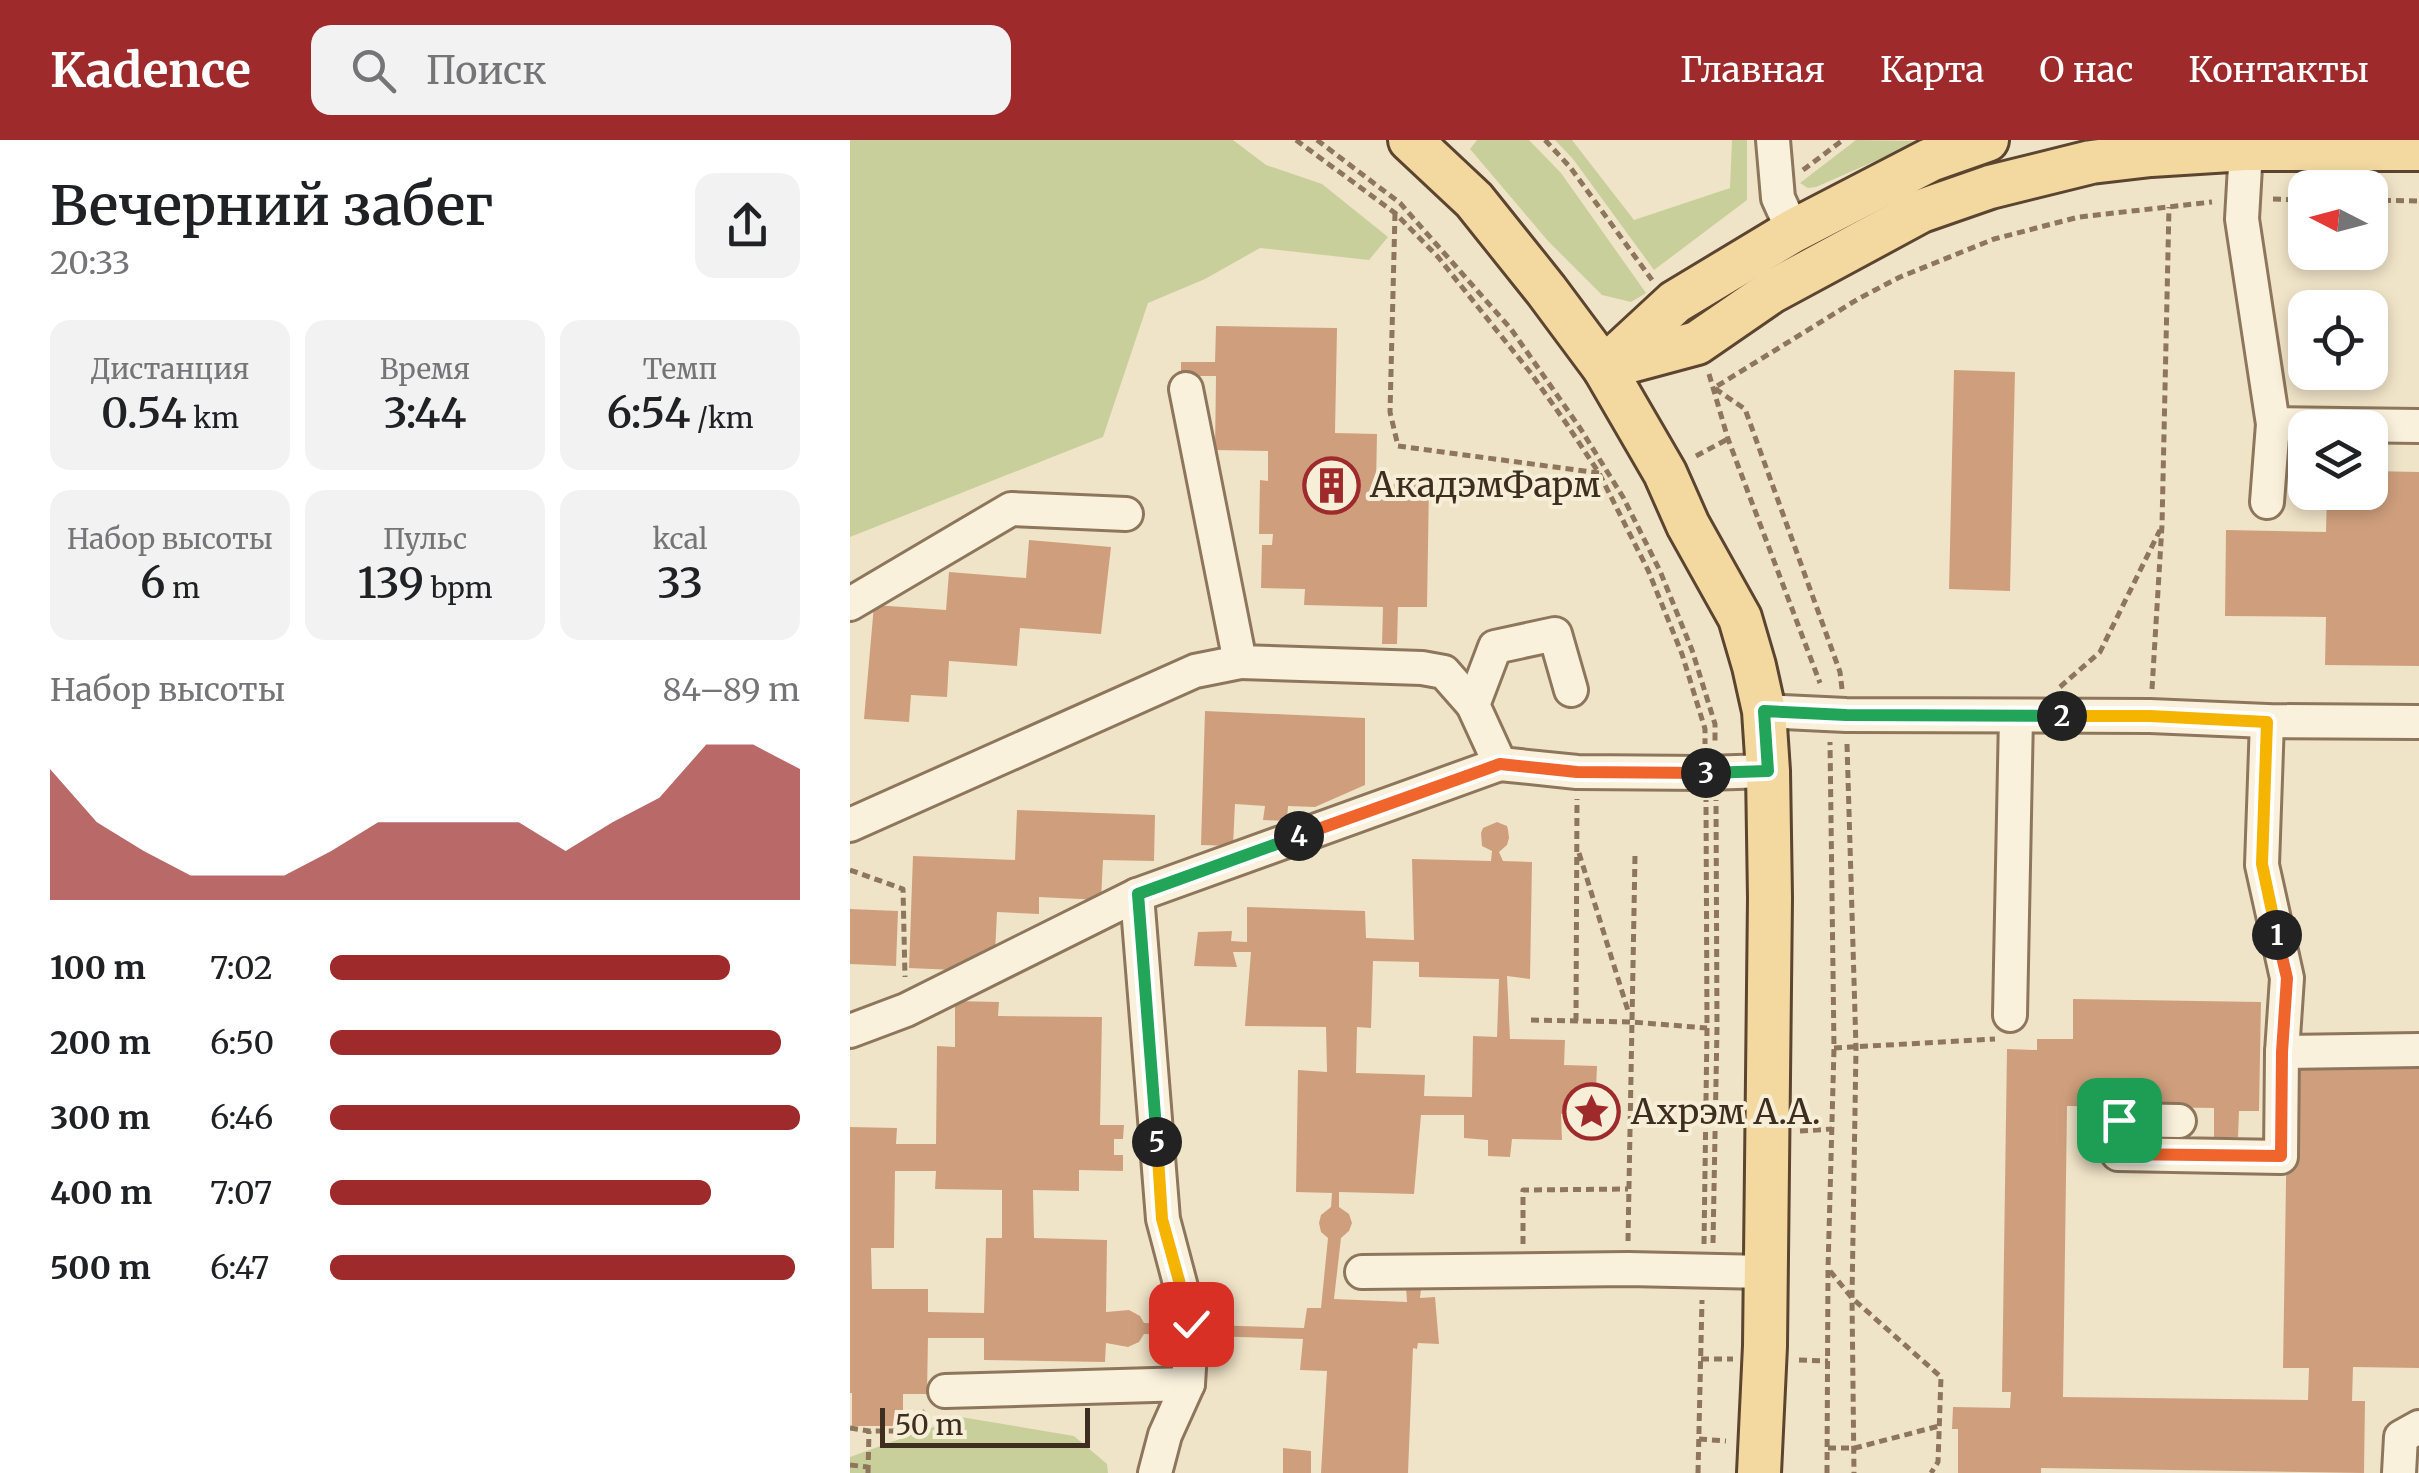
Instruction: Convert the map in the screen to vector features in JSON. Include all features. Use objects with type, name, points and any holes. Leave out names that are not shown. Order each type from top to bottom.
[{"type":"main road","points":[[1604,368],[1675,302],[1793,231],[1930,160],[1987,140]]},
{"type":"main road","points":[[1431,147],[1604,368],[1665,473],[1688,525],[1740,618],[1764,711],[1770,898],[1769,1134],[1758,1473]]},
{"type":"main road","points":[[1604,368],[1697,343],[1788,283],[1921,211],[1973,193],[2092,162],[2152,155],[2246,148],[2419,149]]},
{"type":"lane","points":[[1773,140],[1778,198],[1793,231]]},
{"type":"lane","points":[[2246,148],[2242,219],[2273,424],[2267,502]]},
{"type":"lane","points":[[1186,389],[1240,662]]},
{"type":"lane","points":[[2273,424],[2419,426]]},
{"type":"lane","points":[[850,604],[1012,509],[1126,514]]},
{"type":"lane","points":[[1473,704],[1496,647],[1555,634],[1571,690]]},
{"type":"lane","points":[[850,826],[1195,671],[1240,662],[1444,672],[1473,704],[1500,764]]},
{"type":"lane","points":[[1764,711],[2419,722]]},
{"type":"lane","points":[[2010,1015],[2016,716]]},
{"type":"lane","points":[[2179,1121],[2119,1120],[2118,1154],[2281,1156],[2287,978],[2262,864],[2267,722]]},
{"type":"lane","points":[[850,1031],[906,1010],[1138,894],[1500,764],[1577,772],[1768,771]]},
{"type":"lane","points":[[1138,894],[1162,1219],[1191,1330],[1188,1384],[1165,1435],[1155,1473]]},
{"type":"lane","points":[[2282,1052],[2419,1050]]},
{"type":"lane","points":[[1362,1272],[1764,1272]]},
{"type":"lane","points":[[945,1391],[1188,1384]]},
{"type":"lane","points":[[2399,1473],[2401,1437],[2419,1426]]},
{"type":"path","points":[[1296,140],[1395,213],[1479,306],[1530,372],[1599,473],[1648,570],[1682,654],[1704,729],[1710,773],[1717,1028],[1713,1248],[1703,1269]]},
{"type":"path","points":[[1316,140],[1400,203],[1512,329],[1580,428],[1660,571],[1716,724],[1710,773],[1698,1473]]},
{"type":"path","points":[[1827,1473],[1840,672],[1745,409],[1714,388],[1818,322],[1900,277],[1994,240],[2079,217],[2242,199],[2288,200]]},
{"type":"path","points":[[2388,200],[2419,201]]},
{"type":"path","points":[[2150,716],[2162,525],[2170,208]]},
{"type":"path","points":[[1395,213],[1390,412],[1398,446],[1599,473]]},
{"type":"path","points":[[1728,438],[1803,635],[1838,714],[1856,1048],[1854,1473]]},
{"type":"path","points":[[2016,716],[2054,692],[2100,652],[2162,525]]},
{"type":"path","points":[[1576,1021],[1577,772]]},
{"type":"path","points":[[1576,844],[1632,1022]]},
{"type":"path","points":[[1628,1269],[1635,856]]},
{"type":"path","points":[[850,870],[903,889],[906,1010]]},
{"type":"path","points":[[1834,1048],[1997,1040],[2010,1015]]},
{"type":"path","points":[[1530,1020],[1708,1028]]},
{"type":"path","points":[[1523,1272],[1523,1190],[1629,1188]]},
{"type":"path","points":[[1828,1269],[1852,1298],[1941,1377],[1938,1462],[1930,1473]]},
{"type":"path","points":[[850,1428],[906,1430],[945,1391]]},
{"type":"path","points":[[1828,1448],[1855,1448],[1939,1426]]},
{"type":"path","points":[[850,1466],[868,1470],[869,1430]]},
{"type":"green space","points":[[850,140],[1233,140],[1266,165],[1322,184],[1388,237],[1369,260],[1260,248],[1205,279],[1148,303],[1103,437],[850,537]]},
{"type":"green space","points":[[1477,140],[1529,140],[1561,173],[1646,293],[1631,302],[1602,295],[1548,241],[1470,149]]},
{"type":"green space","points":[[1555,140],[1572,140],[1634,220],[1730,188],[1732,140],[1747,140],[1747,200],[1654,270]]},
{"type":"green space","points":[[1856,140],[1921,141],[1816,187],[1800,183]]},
{"type":"green space","points":[[961,1417],[1074,1436],[1107,1464],[1108,1473],[850,1473],[850,1457]]},
{"type":"building","name":"АкадэмФарм","points":[[1216,326],[1337,328],[1335,433],[1377,434],[1376,484],[1429,485],[1427,607],[1398,607],[1397,644],[1382,644],[1383,607],[1304,605],[1305,589],[1261,588],[1262,545],[1272,545],[1273,534],[1259,534],[1260,480],[1268,481],[1268,451],[1215,450],[1216,376],[1181,376],[1181,362],[1215,362]]},
{"type":"building","points":[[1954,370],[2015,372],[2010,591],[1949,589]]},
{"type":"building","points":[[2388,471],[2419,472],[2419,666],[2325,665],[2326,617],[2225,616],[2226,530],[2326,532],[2327,510],[2388,510]]},
{"type":"building","points":[[1029,540],[1111,547],[1101,634],[1020,628],[1017,666],[949,661],[947,697],[911,695],[909,722],[864,719],[874,605],[946,610],[949,572],[1026,578]]},
{"type":"building","points":[[1205,711],[1365,718],[1365,785],[1315,807],[1288,806],[1287,821],[1263,820],[1265,806],[1235,804],[1233,846],[1201,845]]},
{"type":"building","points":[[1017,810],[1155,815],[1154,861],[1103,860],[1101,900],[1039,897],[1039,914],[997,912],[995,954],[978,953],[977,971],[909,968],[913,856],[1015,860]]},
{"type":"building","points":[[1497,822],[1507,826],[1507,845],[1499,852],[1503,861],[1532,862],[1530,979],[1507,976],[1510,1039],[1565,1040],[1564,1065],[1597,1066],[1595,1115],[1561,1114],[1562,1140],[1512,1139],[1510,1157],[1488,1156],[1488,1140],[1464,1138],[1464,1115],[1421,1115],[1414,1194],[1339,1192],[1339,1207],[1349,1214],[1352,1223],[1341,1238],[1334,1299],[1407,1302],[1406,1287],[1421,1289],[1420,1298],[1435,1297],[1439,1344],[1418,1343],[1417,1349],[1413,1348],[1408,1473],[1321,1473],[1327,1371],[1300,1370],[1303,1339],[1144,1334],[1139,1342],[1128,1347],[1106,1343],[1105,1362],[984,1360],[984,1338],[928,1338],[927,1394],[903,1394],[903,1426],[852,1426],[850,1127],[897,1128],[896,1144],[936,1144],[937,1046],[955,1047],[955,1001],[999,1002],[998,1016],[1102,1017],[1100,1125],[1124,1125],[1123,1139],[1114,1139],[1114,1155],[1123,1155],[1123,1171],[1079,1170],[1079,1191],[1033,1190],[1034,1238],[1107,1240],[1106,1312],[1129,1310],[1144,1323],[1304,1328],[1307,1308],[1321,1308],[1328,1238],[1319,1223],[1321,1215],[1331,1207],[1332,1193],[1296,1192],[1298,1070],[1327,1072],[1326,1027],[1245,1026],[1251,952],[1233,952],[1237,967],[1194,966],[1198,932],[1232,931],[1231,941],[1247,942],[1247,907],[1365,911],[1366,938],[1414,940],[1412,859],[1491,861],[1492,851],[1482,846],[1483,828]],"holes":[[[1373,961],[1419,962],[1419,977],[1499,979],[1497,1037],[1473,1036],[1472,1097],[1424,1096],[1425,1075],[1356,1073],[1357,1027],[1371,1028]],[[895,1171],[936,1171],[935,1189],[1002,1190],[1002,1238],[986,1238],[984,1313],[928,1312],[928,1289],[872,1289],[871,1248],[894,1248]]]},
{"type":"building","points":[[850,909],[898,911],[896,966],[850,964]]},
{"type":"building","points":[[2073,999],[2261,1002],[2259,1111],[2239,1111],[2238,1137],[2214,1137],[2214,1108],[2067,1106],[2063,1397],[2308,1400],[2309,1368],[2283,1368],[2288,1058],[2419,1060],[2419,1368],[2353,1367],[2352,1401],[2365,1401],[2364,1473],[2041,1468],[2041,1473],[1958,1473],[1958,1429],[1952,1429],[1953,1407],[2010,1408],[2011,1392],[2002,1392],[2007,1049],[2037,1050],[2037,1039],[2073,1039]]},
{"type":"building","points":[[1283,1448],[1311,1451],[1311,1473],[1283,1473]]},
{"type":"place","name":"АкадэмФарм","points":[[1331,485]]},
{"type":"place","name":"Ахрэм А.А.","points":[[1592,1112]]},
{"type":"route","points":[[1191,1324],[1162,1219],[1138,894],[1500,764],[1577,772],[1768,771],[1764,711],[2150,716],[2267,722],[2262,864],[2287,978],[2281,1156],[2118,1154],[2119,1120]]}]
